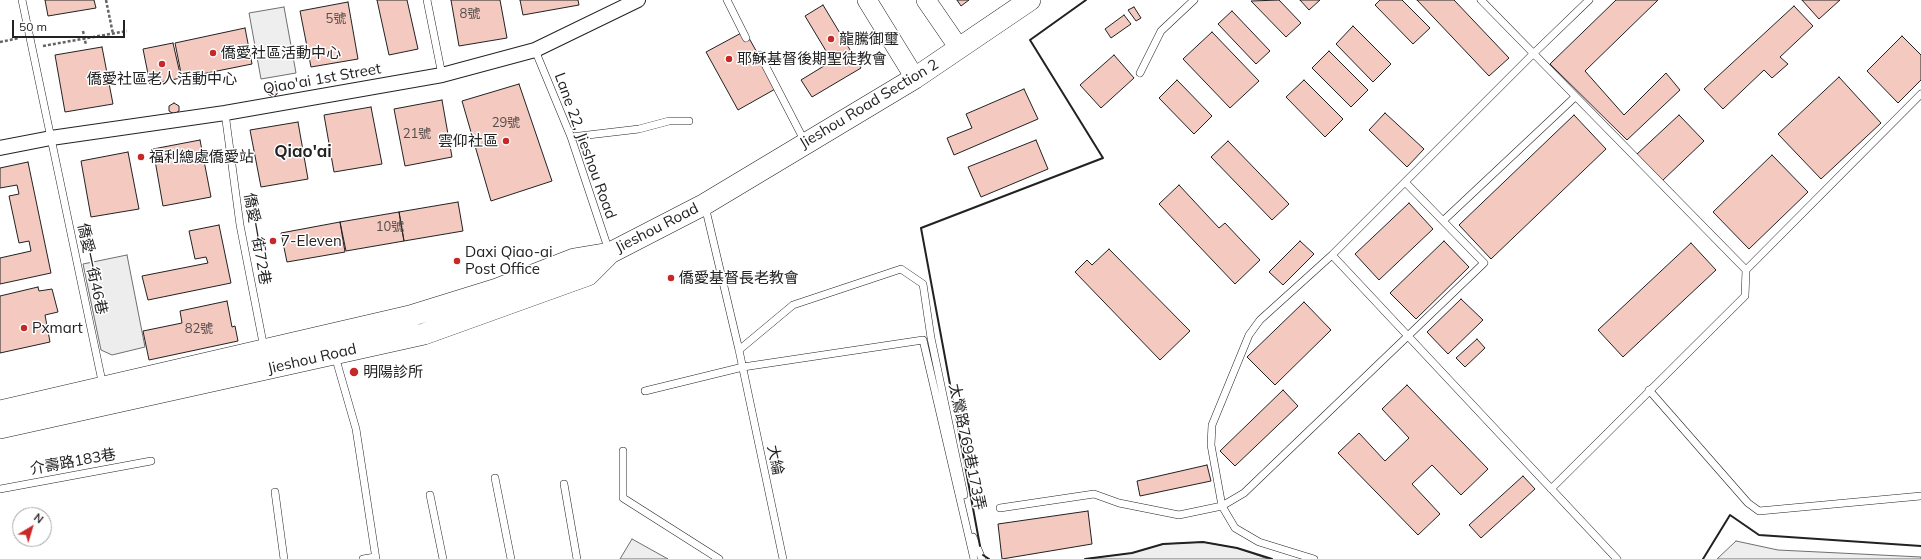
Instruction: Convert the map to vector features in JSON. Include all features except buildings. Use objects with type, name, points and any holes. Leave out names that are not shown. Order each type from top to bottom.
[{"type":"main road","points":[[867,0],[915,78]]},
{"type":"main road","points":[[926,0],[959,48]]},
{"type":"main road","name":"Jieshou Road Section 2","points":[[705,204],[915,78],[1028,0]]},
{"type":"main road","name":"Jieshou Road","points":[[266,359],[335,353],[424,334],[588,275],[610,253],[705,204]]},
{"type":"main road","name":"Jieshou Road","points":[[0,428],[105,396],[266,359],[497,289],[574,259],[610,253]]},
{"type":"main road","name":"Jieshou Road","points":[[0,411],[105,396]]},
{"type":"street","name":"Qiao'ai 1st Street","points":[[0,148],[51,138],[225,113],[442,75],[535,50],[638,0]]},
{"type":"lane","name":"僑愛一街46巷","points":[[22,0],[105,396]]},
{"type":"lane","points":[[427,0],[442,75]]},
{"type":"lane","points":[[727,0],[746,38]]},
{"type":"lane","points":[[1140,73],[1161,30],[1194,0]]},
{"type":"lane","points":[[1481,0],[1746,270]]},
{"type":"lane","points":[[1314,559],[1259,542],[1235,528],[1222,506],[1211,445],[1212,426],[1249,336],[1260,320],[1332,255],[1533,54],[1590,0]]},
{"type":"lane","name":"Lane 22, Jieshou Road","points":[[535,50],[571,137],[610,253]]},
{"type":"lane","points":[[760,55],[806,143]]},
{"type":"lane","points":[[1551,488],[1745,296],[1746,270],[1921,94]]},
{"type":"lane","points":[[1444,220],[1575,97]]},
{"type":"lane","name":"僑愛一街72巷","points":[[225,113],[240,225],[266,359]]},
{"type":"lane","points":[[571,137],[639,129],[669,121],[689,121]]},
{"type":"lane","points":[[1000,508],[1094,494],[1119,503],[1179,515],[1222,506],[1244,493],[1484,263],[1444,220],[1405,182]]},
{"type":"lane","name":"大綸","points":[[705,204],[743,367],[783,559]]},
{"type":"lane","points":[[1332,255],[1617,559]]},
{"type":"lane","name":"大鶯路769巷173弄","points":[[739,350],[793,305],[901,269],[923,284],[931,338],[973,538],[982,559]]},
{"type":"lane","points":[[646,391],[743,367],[923,340],[974,559]]},
{"type":"lane","points":[[335,353],[356,429],[376,558],[363,559]]},
{"type":"lane","points":[[1649,390],[1748,503],[1759,511],[1921,496]]},
{"type":"lane","points":[[623,451],[623,498],[719,559]]},
{"type":"lane","name":"介壽路183巷","points":[[0,489],[151,461]]},
{"type":"lane","points":[[495,478],[511,559]]},
{"type":"lane","points":[[564,484],[577,559]]},
{"type":"lane","points":[[275,492],[284,559]]},
{"type":"lane","points":[[430,495],[443,559]]},
{"type":"path","points":[[106,0],[113,34]]},
{"type":"path","points":[[83,31],[86,45]]},
{"type":"path","points":[[32,48],[127,31]]},
{"type":"path","points":[[0,42],[30,36]]},
{"type":"shaded area","points":[[284,7],[296,73],[261,79],[249,13]]},
{"type":"shaded area","points":[[127,255],[145,347],[112,355],[101,350],[83,264]]},
{"type":"shaded area","points":[[632,539],[668,559],[620,559]]},
{"type":"shaded area","points":[[1736,541],[1778,550],[1921,557],[1921,559],[1717,559]]},
{"type":"shaded area","points":[[1203,542],[1237,548],[1268,559],[1085,559],[1132,553],[1163,544]]},
{"type":"wall","points":[[980,546],[921,228],[1103,158],[1030,40],[1086,0]]},
{"type":"wall","points":[[1703,559],[1730,515],[1759,535],[1921,546]]},
{"type":"wall","points":[[1085,559],[1132,553],[1163,544],[1203,542],[1237,548],[1272,559]]},
{"type":"wall","points":[[983,555],[989,559]]},
{"type":"place","name":"龍騰御璽","points":[[831,39]]},
{"type":"place","name":"僑愛社區活動中心","points":[[213,53]]},
{"type":"place","name":"耶穌基督後期聖徒教會","points":[[729,59]]},
{"type":"place","name":"僑愛社區老人活動中心","points":[[162,64]]},
{"type":"place","name":"雲仰社區","points":[[506,141]]},
{"type":"place","name":"福利總處僑愛站","points":[[141,157]]},
{"type":"place","name":"7-Eleven","points":[[273,241]]},
{"type":"place","name":"Daxi Qiao-ai Post Office","points":[[457,261]]},
{"type":"place","name":"僑愛基督長老教會","points":[[671,278]]},
{"type":"place","name":"Pxmart","points":[[24,328]]},
{"type":"place","name":"明陽診所","points":[[354,372]]},
{"type":"district","name":"Qiao'ai","points":[[303,152]]}]
